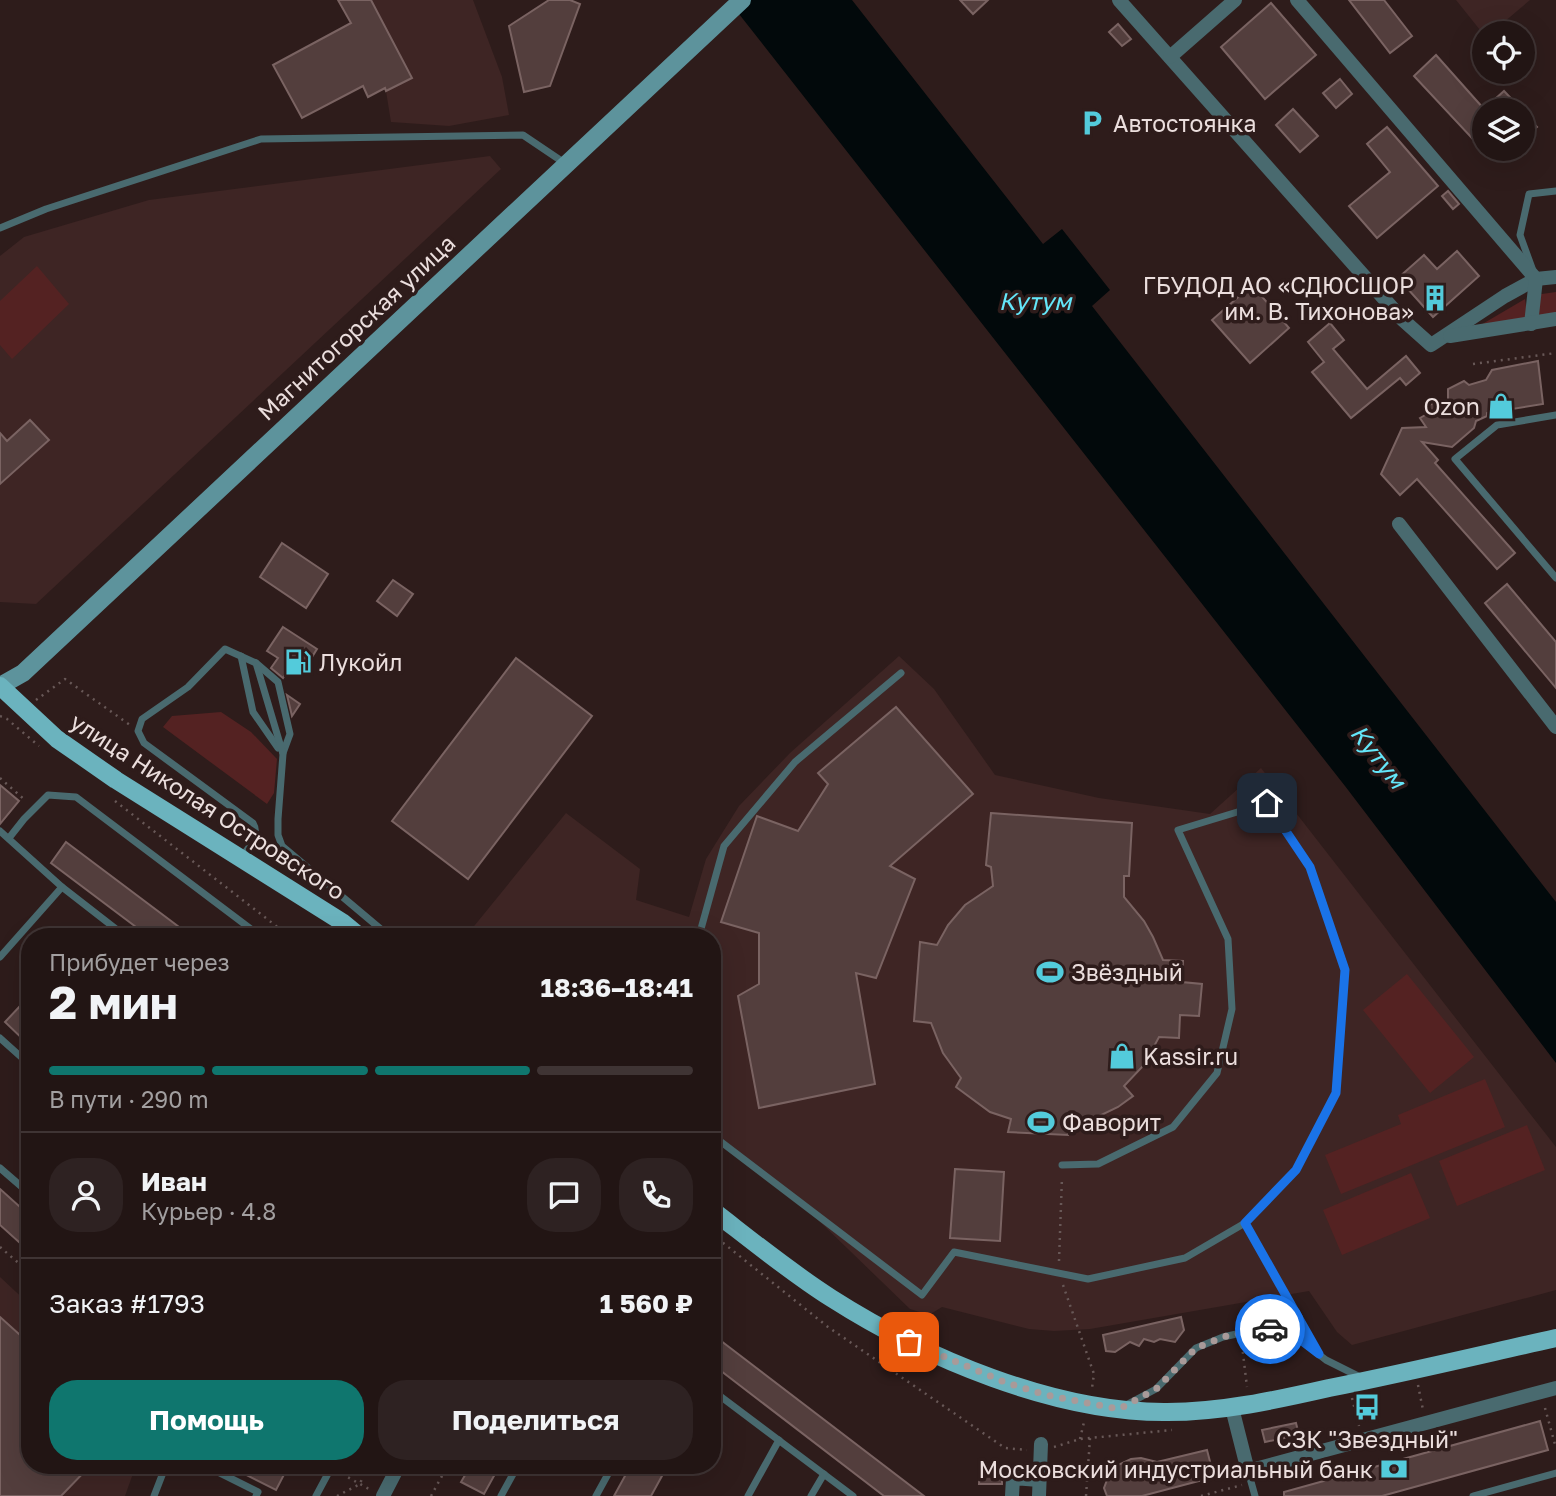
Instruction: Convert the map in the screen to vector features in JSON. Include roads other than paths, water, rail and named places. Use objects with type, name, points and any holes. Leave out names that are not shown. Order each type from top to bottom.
[{"type":"main road","name":"Магнитогорская улица","points":[[0,686],[23,673],[742,0]]},
{"type":"main road","name":"улица Николая Островского","points":[[0,686],[57,739],[240,860],[337,928]]},
{"type":"main road","points":[[721,1217],[829,1297],[873,1324],[1007,1383],[1046,1395],[1119,1409],[1165,1412],[1240,1406],[1367,1381],[1556,1338]]},
{"type":"street","points":[[1119,0],[1403,320],[1431,345],[1505,296],[1536,279],[1556,277]]},
{"type":"street","points":[[1170,57],[1235,0]]},
{"type":"street","points":[[1297,0],[1536,279],[1531,324]]},
{"type":"street","points":[[1445,337],[1556,320]]},
{"type":"street","points":[[1399,524],[1556,727]]},
{"type":"street","points":[[1240,1406],[1250,1477],[1363,1440],[1556,1388]]},
{"type":"street","points":[[1039,1496],[1040,1448]]},
{"type":"street","points":[[377,1493],[392,1474]]},
{"type":"street","points":[[1012,1496],[1013,1478],[1039,1480]]},
{"type":"lane","points":[[0,228],[46,209],[261,139],[523,135],[566,164]]},
{"type":"lane","points":[[1536,279],[1520,235],[1529,194],[1556,191]]},
{"type":"lane","points":[[1556,415],[1497,425],[1455,459],[1556,578]]},
{"type":"lane","points":[[240,860],[257,834],[257,828],[144,743],[138,731],[142,719],[188,687],[225,649],[256,663],[278,682],[290,734],[283,754],[278,827],[282,846],[379,928]]},
{"type":"lane","points":[[241,656],[253,712],[283,754]]},
{"type":"lane","points":[[256,663],[283,754]]},
{"type":"lane","points":[[701,928],[724,846],[794,762],[901,673]]},
{"type":"lane","points":[[9,838],[48,795],[76,797],[249,928]]},
{"type":"lane","points":[[721,1142],[922,1295],[954,1252],[1088,1279],[1185,1258],[1245,1223],[1296,1170],[1336,1093],[1345,970],[1310,867],[1267,803],[1178,830],[1228,939],[1232,1009],[1217,1073],[1173,1127],[1098,1164],[1062,1165]]},
{"type":"lane","points":[[0,831],[62,887],[115,928]]},
{"type":"lane","points":[[26,928],[62,887]]},
{"type":"lane","points":[[0,957],[21,933]]},
{"type":"lane","points":[[0,1038],[21,1057]]},
{"type":"lane","points":[[0,1168],[21,1186]]},
{"type":"lane","points":[[1245,1223],[1319,1354]]},
{"type":"lane","points":[[1119,1409],[1156,1389],[1196,1348],[1223,1337],[1259,1329],[1285,1328],[1326,1360],[1367,1381]]},
{"type":"lane","points":[[721,1397],[853,1496]]},
{"type":"lane","points":[[748,1496],[779,1440]]},
{"type":"lane","points":[[1473,1496],[1556,1473]]},
{"type":"lane","points":[[154,1496],[163,1474]]},
{"type":"lane","points":[[222,1474],[258,1492],[256,1496]]},
{"type":"lane","points":[[316,1496],[326,1474]]},
{"type":"lane","points":[[501,1496],[513,1474]]},
{"type":"lane","points":[[596,1496],[608,1474]]},
{"type":"lane","points":[[811,1496],[824,1474]]},
{"type":"lane","points":[[1250,1477],[1255,1496]]},
{"type":"water","name":"Кутум","points":[[728,0],[852,0],[1043,244],[1062,229],[1110,290],[1092,306],[1556,902],[1556,1063],[1345,786]]},
{"type":"place","name":"Автостоянка","points":[[1092,123]]},
{"type":"place","name":"ГБУДОД АО «СДЮСШОР им. В. Тихонова»","points":[[1435,298]]},
{"type":"place","name":"Ozon","points":[[1501,406]]},
{"type":"place","name":"Лукойл","points":[[298,662]]},
{"type":"place","name":"Звёздный","points":[[1050,972]]},
{"type":"place","name":"Kassir.ru","points":[[1122,1056]]},
{"type":"place","name":"Фаворит","points":[[1041,1122]]},
{"type":"place","name":"СЗК \"Звездный\"","points":[[1367,1407]]},
{"type":"place","name":"Московский индустриальный банк","points":[[1394,1469]]}]
